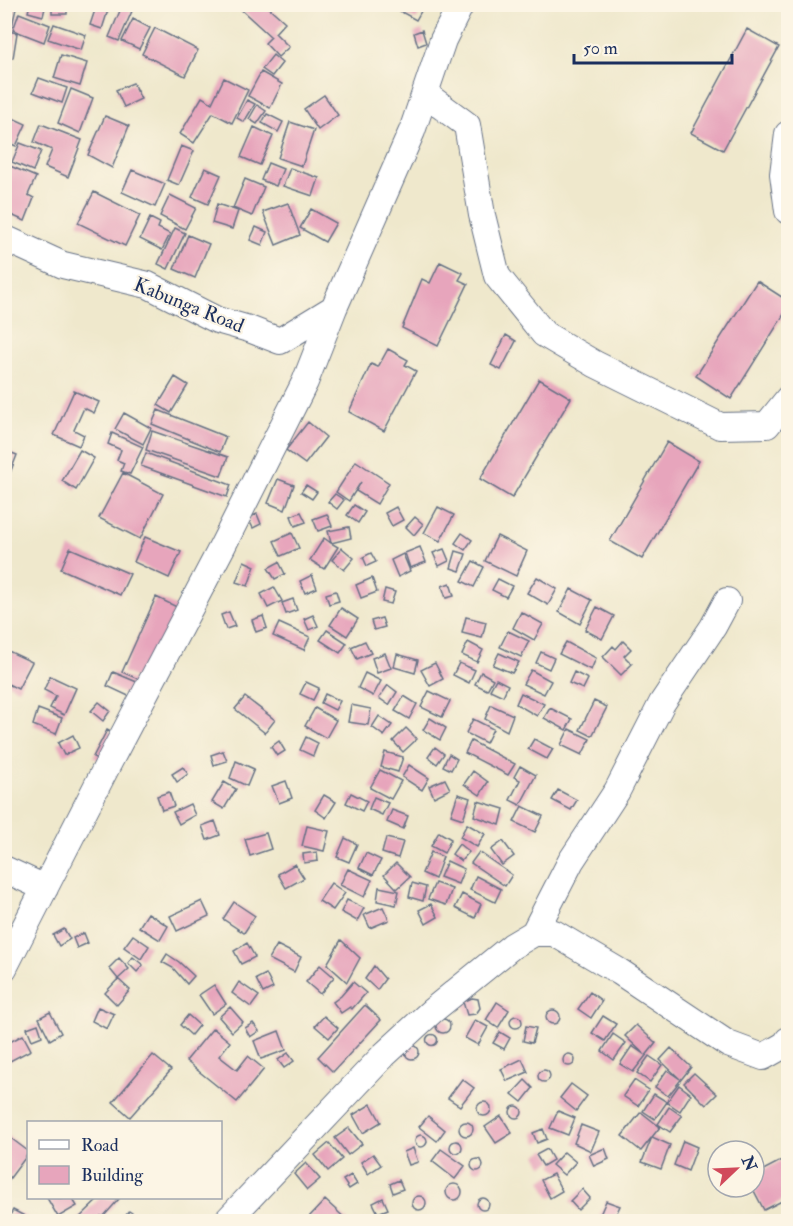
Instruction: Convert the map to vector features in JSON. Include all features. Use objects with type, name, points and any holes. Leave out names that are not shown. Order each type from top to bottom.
[{"type":"street","points":[[4,968],[222,547],[304,382],[412,131],[443,40],[461,4]]},
{"type":"street","points":[[425,93],[467,125],[482,215],[497,276],[544,334],[595,364],[720,426],[767,425],[789,399]]},
{"type":"street","points":[[789,134],[783,174],[789,211]]},
{"type":"street","name":"Kabunga Road","points":[[4,238],[63,265],[148,285],[218,320],[249,328],[280,341],[334,308]]},
{"type":"street","points":[[534,933],[572,861],[617,791],[662,703],[713,627],[727,601]]},
{"type":"street","points":[[4,869],[45,888]]},
{"type":"street","points":[[226,1221],[384,1055],[432,1011],[512,946],[534,933],[554,933],[620,972],[728,1044],[763,1057],[789,1040]]},
{"type":"building","points":[[4,4],[17,4],[12,26],[4,24]]},
{"type":"building","points":[[30,4],[46,4],[43,16],[28,12]]},
{"type":"building","points":[[52,4],[67,4],[67,14],[52,14]]},
{"type":"building","points":[[97,4],[110,4],[102,29],[90,25]]},
{"type":"building","points":[[235,4],[265,4],[285,22],[275,33],[289,47],[278,57],[265,43],[271,37]]},
{"type":"building","points":[[398,4],[425,4],[416,20],[396,9]]},
{"type":"building","points":[[122,6],[132,11],[119,41],[109,37]]},
{"type":"building","points":[[19,13],[50,25],[44,42],[13,30]]},
{"type":"building","points":[[133,19],[150,28],[139,49],[122,41]]},
{"type":"building","points":[[54,24],[86,35],[81,50],[48,39]]},
{"type":"building","points":[[155,28],[198,50],[185,76],[142,54]]},
{"type":"building","points":[[747,29],[779,47],[723,150],[691,133]]},
{"type":"building","points":[[4,30],[17,33],[13,58],[4,57]]},
{"type":"building","points":[[422,30],[426,43],[418,46],[414,33]]},
{"type":"building","points":[[61,55],[87,63],[80,86],[54,78]]},
{"type":"building","points":[[273,55],[282,63],[272,76],[262,69]]},
{"type":"building","points":[[261,72],[282,84],[270,108],[248,96]]},
{"type":"building","points":[[39,78],[67,88],[62,103],[33,92]]},
{"type":"building","points":[[224,78],[248,90],[232,123],[213,113],[194,143],[180,134],[202,97],[212,103]]},
{"type":"building","points":[[133,83],[141,99],[124,107],[116,90]]},
{"type":"building","points":[[71,89],[93,98],[80,133],[58,123]]},
{"type":"building","points":[[324,95],[338,115],[318,130],[304,109]]},
{"type":"building","points":[[247,100],[255,104],[244,122],[237,118]]},
{"type":"building","points":[[257,105],[266,111],[257,124],[249,119]]},
{"type":"building","points":[[4,114],[26,124],[16,146],[4,141]]},
{"type":"building","points":[[267,114],[283,122],[278,132],[262,123]]},
{"type":"building","points":[[105,116],[129,126],[112,168],[88,155]]},
{"type":"building","points":[[290,122],[314,130],[302,166],[278,158]]},
{"type":"building","points":[[41,124],[82,140],[68,177],[45,167],[52,150],[34,142]]},
{"type":"building","points":[[254,127],[273,136],[260,165],[241,157]]},
{"type":"building","points":[[20,143],[41,151],[33,171],[12,162]]},
{"type":"building","points":[[181,146],[194,151],[179,185],[167,180]]},
{"type":"building","points":[[268,163],[283,169],[276,186],[261,180]]},
{"type":"building","points":[[10,166],[36,177],[28,195],[34,198],[25,221],[4,212],[4,178]]},
{"type":"building","points":[[205,168],[221,175],[208,204],[192,197]]},
{"type":"building","points":[[290,168],[319,178],[313,196],[283,186]]},
{"type":"building","points":[[132,170],[165,184],[155,207],[122,192]]},
{"type":"building","points":[[245,179],[264,187],[252,216],[233,208]]},
{"type":"building","points":[[94,192],[140,215],[125,246],[78,223]]},
{"type":"building","points":[[170,195],[196,208],[185,229],[160,216]]},
{"type":"building","points":[[288,203],[300,235],[276,245],[263,212]]},
{"type":"building","points":[[217,204],[238,211],[232,229],[212,223]]},
{"type":"building","points":[[311,209],[336,223],[325,242],[300,228]]},
{"type":"building","points":[[150,218],[160,223],[158,228],[170,234],[162,250],[140,239]]},
{"type":"building","points":[[256,227],[267,232],[262,245],[250,240]]},
{"type":"building","points":[[175,228],[185,233],[168,269],[158,264]]},
{"type":"building","points":[[188,235],[209,244],[195,278],[174,269]]},
{"type":"building","points":[[440,262],[463,273],[459,280],[468,284],[438,346],[402,328],[422,279],[430,283]]},
{"type":"building","points":[[757,281],[788,301],[788,308],[731,399],[696,376]]},
{"type":"building","points":[[506,335],[516,341],[501,370],[491,365]]},
{"type":"building","points":[[388,349],[408,360],[405,365],[416,371],[384,431],[349,412],[371,364],[378,367]]},
{"type":"building","points":[[175,377],[188,385],[171,413],[158,405]]},
{"type":"building","points":[[539,379],[571,398],[512,498],[480,479]]},
{"type":"building","points":[[74,391],[99,402],[94,413],[84,408],[74,430],[84,435],[79,446],[54,435]]},
{"type":"building","points":[[158,410],[226,437],[220,452],[152,424]]},
{"type":"building","points":[[124,413],[151,428],[143,444],[115,429]]},
{"type":"building","points":[[308,422],[326,437],[305,464],[286,450]]},
{"type":"building","points":[[152,431],[228,457],[221,476],[146,450]]},
{"type":"building","points":[[112,433],[143,447],[130,474],[121,471],[124,463],[117,460],[121,450],[108,444]]},
{"type":"building","points":[[667,442],[699,461],[642,559],[610,541]]},
{"type":"building","points":[[4,450],[17,455],[5,486],[4,486]]},
{"type":"building","points":[[80,450],[94,458],[76,490],[62,481]]},
{"type":"building","points":[[146,453],[231,485],[227,497],[141,466]]},
{"type":"building","points":[[356,461],[389,483],[377,504],[356,491],[361,482],[349,501],[336,492]]},
{"type":"building","points":[[123,473],[163,494],[140,539],[99,518]]},
{"type":"building","points":[[278,479],[294,485],[285,510],[268,503]]},
{"type":"building","points":[[306,485],[317,492],[312,499],[301,492]]},
{"type":"building","points":[[335,494],[344,500],[337,509],[328,502]]},
{"type":"building","points":[[354,505],[365,512],[358,523],[347,515]]},
{"type":"building","points":[[396,507],[403,520],[392,526],[385,513]]},
{"type":"building","points":[[438,507],[454,515],[440,541],[424,533]]},
{"type":"building","points":[[301,512],[306,522],[295,526],[291,516]]},
{"type":"building","points":[[257,514],[261,524],[253,528],[248,518]]},
{"type":"building","points":[[327,514],[332,526],[318,531],[313,519]]},
{"type":"building","points":[[415,517],[423,524],[414,535],[406,527]]},
{"type":"building","points":[[349,527],[351,538],[331,543],[328,531]]},
{"type":"building","points":[[292,533],[299,548],[281,556],[274,541]]},
{"type":"building","points":[[462,533],[472,540],[465,550],[455,543]]},
{"type":"building","points":[[497,536],[527,551],[516,576],[485,561]]},
{"type":"building","points":[[145,537],[181,552],[169,578],[134,562]]},
{"type":"building","points":[[324,538],[338,547],[324,569],[310,560]]},
{"type":"building","points":[[420,547],[426,562],[410,568],[405,553]]},
{"type":"building","points":[[70,548],[130,574],[120,595],[61,569]]},
{"type":"building","points":[[342,548],[354,558],[344,570],[332,560]]},
{"type":"building","points":[[444,549],[449,561],[439,566],[433,553]]},
{"type":"building","points":[[456,551],[466,554],[460,571],[451,568]]},
{"type":"building","points":[[371,553],[376,562],[367,566],[363,557]]},
{"type":"building","points":[[403,554],[410,571],[398,577],[391,560]]},
{"type":"building","points":[[244,561],[255,566],[248,586],[236,582]]},
{"type":"building","points":[[473,561],[484,567],[474,587],[462,581]]},
{"type":"building","points":[[279,562],[285,574],[275,579],[268,568]]},
{"type":"building","points":[[312,575],[317,588],[305,593],[300,581]]},
{"type":"building","points":[[537,577],[557,589],[548,605],[527,593]]},
{"type":"building","points":[[372,578],[377,592],[361,598],[356,585]]},
{"type":"building","points":[[498,579],[512,586],[506,597],[492,590]]},
{"type":"building","points":[[450,583],[454,596],[446,598],[442,586]]},
{"type":"building","points":[[274,587],[282,601],[268,608],[261,594]]},
{"type":"building","points":[[385,589],[395,592],[391,604],[382,602]]},
{"type":"building","points":[[571,589],[592,600],[580,624],[559,612]]},
{"type":"building","points":[[336,591],[339,601],[329,604],[326,594]]},
{"type":"building","points":[[156,597],[179,608],[145,682],[122,672]]},
{"type":"building","points":[[293,599],[297,610],[286,614],[282,603]]},
{"type":"building","points":[[597,607],[614,616],[602,639],[585,630]]},
{"type":"building","points":[[341,608],[358,619],[347,636],[330,625]]},
{"type":"building","points":[[229,612],[235,626],[226,629],[221,615]]},
{"type":"building","points":[[521,612],[543,624],[534,640],[513,628]]},
{"type":"building","points":[[313,615],[318,626],[309,630],[304,619]]},
{"type":"building","points":[[263,616],[267,628],[256,632],[252,620]]},
{"type":"building","points":[[466,617],[486,622],[482,638],[462,633]]},
{"type":"building","points":[[382,618],[385,627],[374,630],[371,621]]},
{"type":"building","points":[[279,623],[310,637],[304,650],[273,636]]},
{"type":"building","points":[[327,630],[347,643],[340,653],[320,640]]},
{"type":"building","points":[[508,631],[529,641],[521,657],[500,647]]},
{"type":"building","points":[[365,641],[371,653],[357,659],[351,647]]},
{"type":"building","points":[[623,641],[631,649],[624,656],[632,664],[621,675],[603,657],[613,646],[616,649]]},
{"type":"building","points":[[468,642],[483,650],[477,662],[462,655]]},
{"type":"building","points":[[566,642],[596,658],[591,670],[559,654]]},
{"type":"building","points":[[4,649],[32,662],[18,689],[4,682]]},
{"type":"building","points":[[541,652],[554,658],[549,669],[536,663]]},
{"type":"building","points":[[385,653],[391,668],[377,673],[372,658]]},
{"type":"building","points":[[499,653],[519,662],[512,673],[493,665]]},
{"type":"building","points":[[397,654],[418,660],[415,673],[394,667]]},
{"type":"building","points":[[435,663],[443,679],[430,686],[421,670]]},
{"type":"building","points":[[459,663],[475,670],[469,683],[453,675]]},
{"type":"building","points":[[531,670],[551,681],[544,694],[523,684]]},
{"type":"building","points":[[113,672],[144,685],[137,700],[107,686]]},
{"type":"building","points":[[481,672],[493,679],[487,690],[475,684]]},
{"type":"building","points":[[574,672],[588,679],[583,689],[569,683]]},
{"type":"building","points":[[365,673],[381,681],[373,696],[358,688]]},
{"type":"building","points":[[50,676],[76,688],[64,715],[50,708],[56,696],[44,690]]},
{"type":"building","points":[[496,679],[508,685],[503,696],[490,690]]},
{"type":"building","points":[[306,682],[319,688],[313,700],[300,694]]},
{"type":"building","points":[[388,685],[397,692],[389,705],[379,698]]},
{"type":"building","points":[[429,691],[450,701],[442,717],[421,707]]},
{"type":"building","points":[[521,693],[544,704],[537,716],[516,704]]},
{"type":"building","points":[[325,694],[340,701],[335,710],[321,703]]},
{"type":"building","points":[[404,696],[417,704],[409,719],[395,711]]},
{"type":"building","points":[[245,697],[275,720],[265,733],[235,709]]},
{"type":"building","points":[[594,701],[607,707],[592,736],[580,730]]},
{"type":"building","points":[[99,702],[110,711],[103,721],[91,711]]},
{"type":"building","points":[[351,705],[371,709],[368,725],[348,722]]},
{"type":"building","points":[[491,705],[513,715],[507,731],[485,719]]},
{"type":"building","points":[[315,708],[336,720],[326,738],[305,726]]},
{"type":"building","points":[[550,708],[572,719],[566,730],[544,718]]},
{"type":"building","points":[[38,709],[62,718],[56,734],[33,725]]},
{"type":"building","points":[[379,716],[392,725],[384,736],[372,727]]},
{"type":"building","points":[[430,718],[446,728],[440,740],[423,730]]},
{"type":"building","points":[[473,719],[493,729],[486,743],[466,733]]},
{"type":"building","points":[[406,728],[417,739],[403,752],[393,741]]},
{"type":"building","points":[[569,729],[590,739],[582,755],[561,745]]},
{"type":"building","points":[[107,730],[119,737],[106,763],[93,757]]},
{"type":"building","points":[[73,735],[79,748],[64,755],[58,743]]},
{"type":"building","points":[[306,737],[318,743],[313,756],[300,750]]},
{"type":"building","points":[[534,739],[553,749],[547,759],[528,749]]},
{"type":"building","points":[[279,741],[285,751],[277,756],[271,747]]},
{"type":"building","points":[[471,741],[515,764],[508,775],[465,753]]},
{"type":"building","points":[[435,747],[444,754],[437,764],[428,757]]},
{"type":"building","points":[[223,751],[227,761],[214,765],[211,755]]},
{"type":"building","points":[[385,752],[403,757],[398,772],[381,767]]},
{"type":"building","points":[[449,754],[457,759],[451,770],[443,766]]},
{"type":"building","points":[[236,761],[254,769],[247,786],[230,778]]},
{"type":"building","points":[[409,765],[429,778],[422,790],[402,777]]},
{"type":"building","points":[[520,766],[536,775],[520,805],[510,800],[520,780],[514,777]]},
{"type":"building","points":[[183,767],[188,774],[177,782],[172,774]]},
{"type":"building","points":[[380,770],[401,781],[391,799],[370,788]]},
{"type":"building","points":[[473,771],[488,782],[480,795],[464,784]]},
{"type":"building","points":[[445,779],[450,789],[434,797],[429,786]]},
{"type":"building","points":[[286,781],[292,798],[279,803],[272,786]]},
{"type":"building","points":[[224,782],[236,789],[224,809],[212,802]]},
{"type":"building","points":[[558,790],[577,800],[571,810],[552,800]]},
{"type":"building","points":[[169,792],[174,806],[162,810],[157,796]]},
{"type":"building","points":[[351,793],[367,801],[362,811],[346,803]]},
{"type":"building","points":[[458,794],[470,798],[463,819],[451,815]]},
{"type":"building","points":[[324,795],[336,802],[326,818],[315,810]]},
{"type":"building","points":[[374,797],[388,803],[382,815],[369,809]]},
{"type":"building","points":[[478,801],[504,809],[500,825],[474,816]]},
{"type":"building","points":[[190,804],[195,815],[179,824],[173,812]]},
{"type":"building","points":[[522,806],[543,816],[535,832],[514,822]]},
{"type":"building","points":[[392,810],[408,816],[403,829],[387,822]]},
{"type":"building","points":[[215,821],[220,835],[207,840],[202,826]]},
{"type":"building","points":[[467,824],[485,834],[477,847],[460,837]]},
{"type":"building","points":[[307,826],[329,831],[324,851],[302,846]]},
{"type":"building","points":[[439,832],[451,839],[444,853],[431,846]]},
{"type":"building","points":[[266,833],[271,849],[250,856],[245,839]]},
{"type":"building","points":[[345,838],[357,844],[349,862],[337,857]]},
{"type":"building","points":[[386,838],[403,842],[398,858],[382,853]]},
{"type":"building","points":[[503,841],[514,856],[502,865],[491,850]]},
{"type":"building","points":[[459,844],[469,852],[461,861],[452,854]]},
{"type":"building","points":[[317,852],[318,861],[304,863],[303,854]]},
{"type":"building","points":[[431,852],[443,857],[435,879],[422,873]]},
{"type":"building","points":[[479,852],[512,875],[505,886],[471,863]]},
{"type":"building","points":[[366,853],[381,860],[373,875],[359,868]]},
{"type":"building","points":[[447,861],[464,869],[458,884],[440,877]]},
{"type":"building","points":[[396,863],[410,877],[397,889],[384,875]]},
{"type":"building","points":[[295,864],[304,878],[286,888],[278,874]]},
{"type":"building","points":[[348,869],[372,880],[364,897],[340,885]]},
{"type":"building","points":[[476,876],[501,889],[495,902],[470,890]]},
{"type":"building","points":[[331,883],[345,893],[333,910],[319,901]]},
{"type":"building","points":[[412,883],[426,887],[423,901],[409,897]]},
{"type":"building","points":[[435,883],[452,889],[446,905],[428,899]]},
{"type":"building","points":[[379,887],[399,891],[396,905],[377,901]]},
{"type":"building","points":[[462,894],[481,904],[475,918],[455,908]]},
{"type":"building","points":[[347,900],[364,908],[357,921],[341,912]]},
{"type":"building","points":[[202,901],[209,916],[177,931],[170,916]]},
{"type":"building","points":[[234,902],[255,916],[244,933],[223,919]]},
{"type":"building","points":[[431,904],[438,917],[426,924],[419,910]]},
{"type":"building","points":[[383,907],[389,920],[370,928],[364,915]]},
{"type":"building","points":[[148,913],[168,926],[160,940],[139,927]]},
{"type":"building","points":[[64,929],[70,939],[59,946],[53,935]]},
{"type":"building","points":[[84,933],[88,943],[77,948],[73,938]]},
{"type":"building","points":[[133,935],[149,946],[141,959],[124,947]]},
{"type":"building","points":[[341,940],[360,958],[347,982],[327,964]]},
{"type":"building","points":[[247,943],[255,957],[241,964],[234,951]]},
{"type":"building","points":[[277,945],[301,957],[294,972],[269,959]]},
{"type":"building","points":[[167,954],[194,976],[187,984],[173,968],[162,962]]},
{"type":"building","points":[[133,957],[143,965],[137,972],[128,963]]},
{"type":"building","points":[[119,958],[129,969],[118,979],[109,968]]},
{"type":"building","points":[[320,965],[334,977],[320,994],[306,982]]},
{"type":"building","points":[[374,966],[385,979],[377,990],[365,979]]},
{"type":"building","points":[[266,974],[273,988],[263,993],[256,979]]},
{"type":"building","points":[[118,979],[130,990],[117,1005],[105,993]]},
{"type":"building","points":[[239,982],[259,996],[251,1007],[232,993]]},
{"type":"building","points":[[353,982],[366,993],[352,1009],[350,1007],[341,1013],[333,1002]]},
{"type":"building","points":[[214,985],[226,1004],[212,1014],[199,995]]},
{"type":"building","points":[[590,992],[602,1001],[591,1018],[578,1009]]},
{"type":"building","points":[[472,998],[478,999],[480,1008],[476,1014],[467,1015],[463,1002]]},
{"type":"building","points":[[497,1002],[509,1010],[498,1028],[486,1020]]},
{"type":"building","points":[[365,1005],[381,1020],[333,1072],[318,1057]]},
{"type":"building","points":[[98,1007],[114,1014],[107,1029],[92,1021]]},
{"type":"building","points":[[230,1007],[243,1022],[232,1032],[219,1017]]},
{"type":"building","points":[[553,1010],[558,1012],[560,1017],[558,1022],[553,1024],[548,1022],[546,1017],[548,1012]]},
{"type":"building","points":[[50,1012],[61,1033],[50,1040],[39,1018]]},
{"type":"building","points":[[188,1015],[199,1025],[191,1035],[180,1025]]},
{"type":"building","points":[[324,1016],[338,1028],[329,1038],[315,1026]]},
{"type":"building","points":[[518,1016],[522,1022],[518,1028],[514,1028],[510,1020]]},
{"type":"building","points":[[603,1016],[616,1024],[605,1041],[592,1033]]},
{"type":"building","points":[[440,1019],[446,1019],[450,1026],[446,1033],[440,1033],[436,1029],[436,1023]]},
{"type":"building","points":[[475,1020],[488,1027],[478,1045],[465,1038]]},
{"type":"building","points":[[253,1023],[259,1031],[250,1037],[245,1028]]},
{"type":"building","points":[[38,1024],[42,1036],[32,1040],[27,1028]]},
{"type":"building","points":[[636,1025],[656,1043],[633,1072],[620,1064],[632,1046],[645,1055],[625,1036]]},
{"type":"building","points":[[526,1026],[536,1028],[532,1043],[523,1041]]},
{"type":"building","points":[[213,1028],[230,1042],[219,1056],[237,1070],[248,1056],[264,1069],[237,1102],[186,1061]]},
{"type":"building","points":[[279,1031],[286,1050],[261,1059],[254,1041]]},
{"type":"building","points":[[500,1032],[510,1038],[504,1049],[493,1043]]},
{"type":"building","points":[[432,1034],[438,1040],[432,1046],[426,1040]]},
{"type":"building","points":[[613,1034],[626,1043],[614,1060],[602,1051]]},
{"type":"building","points":[[23,1035],[31,1050],[10,1061],[4,1045]]},
{"type":"building","points":[[409,1045],[415,1045],[419,1052],[415,1059],[409,1059],[405,1055],[405,1049]]},
{"type":"building","points":[[671,1048],[691,1067],[668,1096],[655,1087],[667,1070],[680,1079],[660,1060]]},
{"type":"building","points":[[288,1053],[294,1061],[284,1068],[278,1060]]},
{"type":"building","points":[[571,1054],[575,1060],[571,1066],[567,1066],[563,1058]]},
{"type":"building","points":[[153,1055],[171,1070],[130,1117],[113,1102]]},
{"type":"building","points":[[649,1056],[662,1065],[650,1082],[637,1073]]},
{"type":"building","points":[[522,1059],[528,1072],[507,1081],[501,1069]]},
{"type":"building","points":[[544,1070],[550,1076],[544,1082],[538,1076]]},
{"type":"building","points":[[694,1073],[717,1094],[706,1105],[684,1083]]},
{"type":"building","points":[[462,1079],[474,1088],[460,1106],[448,1098]]},
{"type":"building","points":[[525,1080],[533,1088],[522,1102],[512,1094]]},
{"type":"building","points":[[634,1080],[649,1090],[638,1106],[623,1096]]},
{"type":"building","points":[[571,1084],[587,1096],[576,1111],[560,1098]]},
{"type":"building","points":[[679,1085],[691,1094],[680,1111],[667,1102]]},
{"type":"building","points":[[654,1094],[667,1102],[655,1119],[643,1111]]},
{"type":"building","points":[[481,1102],[487,1102],[491,1109],[487,1116],[481,1116],[477,1112],[477,1106]]},
{"type":"building","points":[[371,1104],[381,1122],[363,1133],[353,1115]]},
{"type":"building","points":[[518,1106],[522,1112],[518,1118],[514,1118],[510,1110]]},
{"type":"building","points":[[669,1107],[682,1116],[670,1132],[658,1124]]},
{"type":"building","points":[[558,1111],[575,1118],[568,1135],[550,1128]]},
{"type":"building","points":[[641,1112],[660,1127],[641,1151],[622,1136]]},
{"type":"building","points":[[428,1116],[445,1130],[437,1141],[419,1127]]},
{"type":"building","points":[[501,1116],[512,1133],[496,1143],[485,1127]]},
{"type":"building","points":[[466,1122],[471,1124],[473,1129],[471,1134],[466,1136],[461,1134],[459,1129],[461,1124]]},
{"type":"building","points":[[581,1125],[599,1132],[591,1151],[574,1143]]},
{"type":"building","points":[[349,1128],[362,1144],[348,1155],[335,1138]]},
{"type":"building","points":[[543,1129],[547,1139],[537,1143],[533,1133]]},
{"type":"building","points":[[4,1133],[27,1150],[27,1155],[4,1186]]},
{"type":"building","points":[[423,1135],[427,1141],[423,1147],[419,1147],[415,1139]]},
{"type":"building","points":[[652,1137],[670,1145],[661,1169],[642,1162]]},
{"type":"building","points":[[456,1141],[462,1147],[456,1153],[450,1147]]},
{"type":"building","points":[[683,1141],[697,1147],[688,1171],[674,1165]]},
{"type":"building","points":[[329,1143],[342,1159],[328,1171],[315,1155]]},
{"type":"building","points":[[413,1148],[418,1162],[409,1165],[404,1152]]},
{"type":"building","points":[[605,1148],[609,1159],[594,1166],[589,1155]]},
{"type":"building","points":[[441,1149],[465,1166],[455,1179],[432,1161]]},
{"type":"building","points":[[547,1149],[553,1160],[543,1166],[536,1155]]},
{"type":"building","points":[[564,1152],[576,1162],[564,1175],[552,1165]]},
{"type":"building","points":[[373,1154],[381,1165],[368,1174],[361,1162]]},
{"type":"building","points":[[788,1157],[788,1198],[764,1210],[758,1199],[766,1199],[766,1169]]},
{"type":"building","points":[[477,1159],[483,1165],[477,1171],[471,1165]]},
{"type":"building","points":[[306,1163],[320,1179],[307,1190],[294,1174]]},
{"type":"building","points":[[553,1174],[562,1191],[550,1198],[541,1180]]},
{"type":"building","points":[[351,1175],[357,1184],[349,1189],[343,1180]]},
{"type":"building","points":[[399,1180],[403,1189],[393,1193],[390,1184]]},
{"type":"building","points":[[454,1184],[462,1192],[454,1200],[446,1192]]},
{"type":"building","points":[[582,1189],[590,1198],[578,1210],[570,1201]]},
{"type":"building","points":[[419,1196],[424,1198],[426,1203],[424,1208],[419,1210],[414,1208],[412,1203],[414,1198]]},
{"type":"building","points":[[383,1198],[388,1209],[378,1213],[373,1203]]},
{"type":"building","points":[[483,1198],[489,1204],[483,1210],[477,1204]]},
{"type":"building","points":[[48,1199],[73,1199],[77,1206],[58,1217]]},
{"type":"building","points":[[99,1199],[119,1199],[103,1217],[95,1221],[76,1221]]},
{"type":"building","points":[[325,1200],[348,1221],[313,1221],[309,1217]]},
{"type":"building","points":[[606,1201],[620,1206],[613,1221],[599,1217]]},
{"type":"building","points":[[13,1210],[34,1221],[7,1221]]},
{"type":"building","points":[[129,1211],[138,1217],[136,1221],[122,1221]]}]
